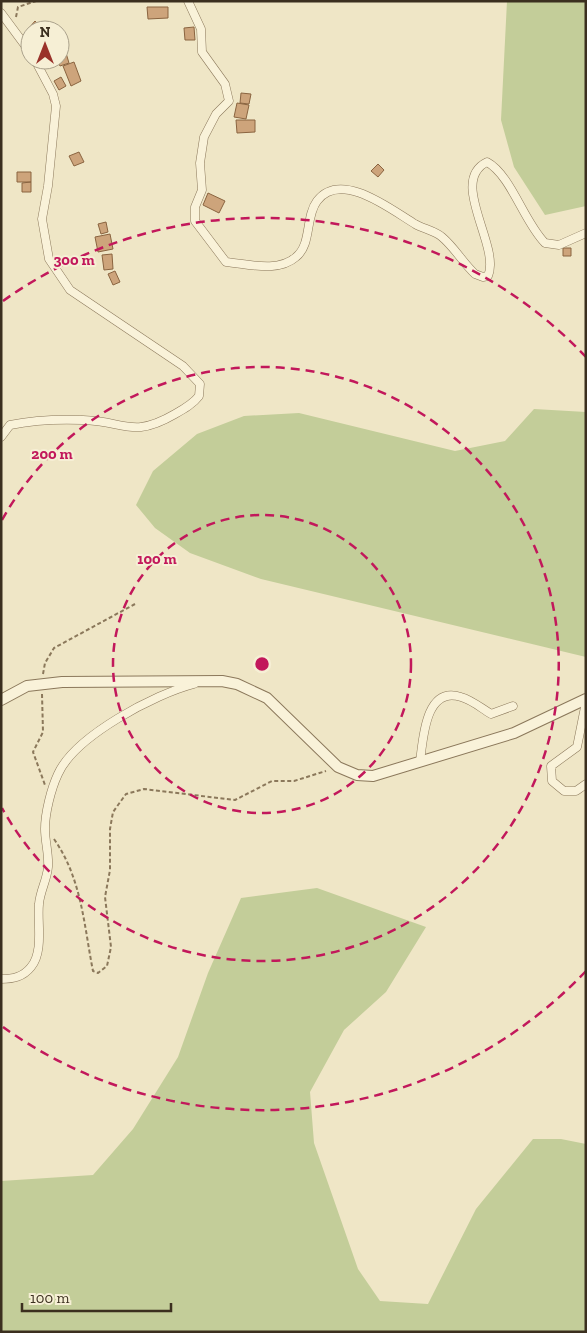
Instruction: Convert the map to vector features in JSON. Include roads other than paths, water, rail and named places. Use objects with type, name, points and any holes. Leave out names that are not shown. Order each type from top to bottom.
[{"type":"street","points":[[188,1],[201,29],[202,52],[225,84],[229,101],[216,114],[204,137],[200,163],[202,190],[195,207],[195,221],[226,262],[267,266],[280,265],[296,257],[303,248],[311,212],[317,201],[324,194],[342,190],[362,194],[384,203],[415,224],[440,235],[475,274],[483,277],[488,276],[492,267],[491,257],[484,241],[472,191],[472,176],[478,166],[487,162],[493,165],[504,178],[518,206],[545,244],[559,245],[586,232]]},
{"type":"street","points":[[1,13],[20,39]]},
{"type":"street","points":[[1,437],[10,425],[30,420],[84,420],[132,428],[147,428],[188,407],[199,396],[200,384],[183,366],[70,290],[49,259],[42,219],[48,186],[56,106],[40,70]]},
{"type":"street","points":[[1,979],[20,976],[31,967],[38,950],[39,902],[48,870],[45,830],[46,815],[58,774],[69,759],[101,729],[165,693],[208,680]]},
{"type":"street","points":[[1,700],[28,686],[62,682],[208,680],[237,684],[267,698],[338,767],[357,775],[372,776],[514,733],[586,701]]},
{"type":"street","points":[[420,762],[424,727],[434,704],[443,697],[460,696],[491,714],[514,706]]},
{"type":"street","points":[[586,701],[577,747],[551,766],[552,781],[564,791],[576,791],[586,784]]}]
